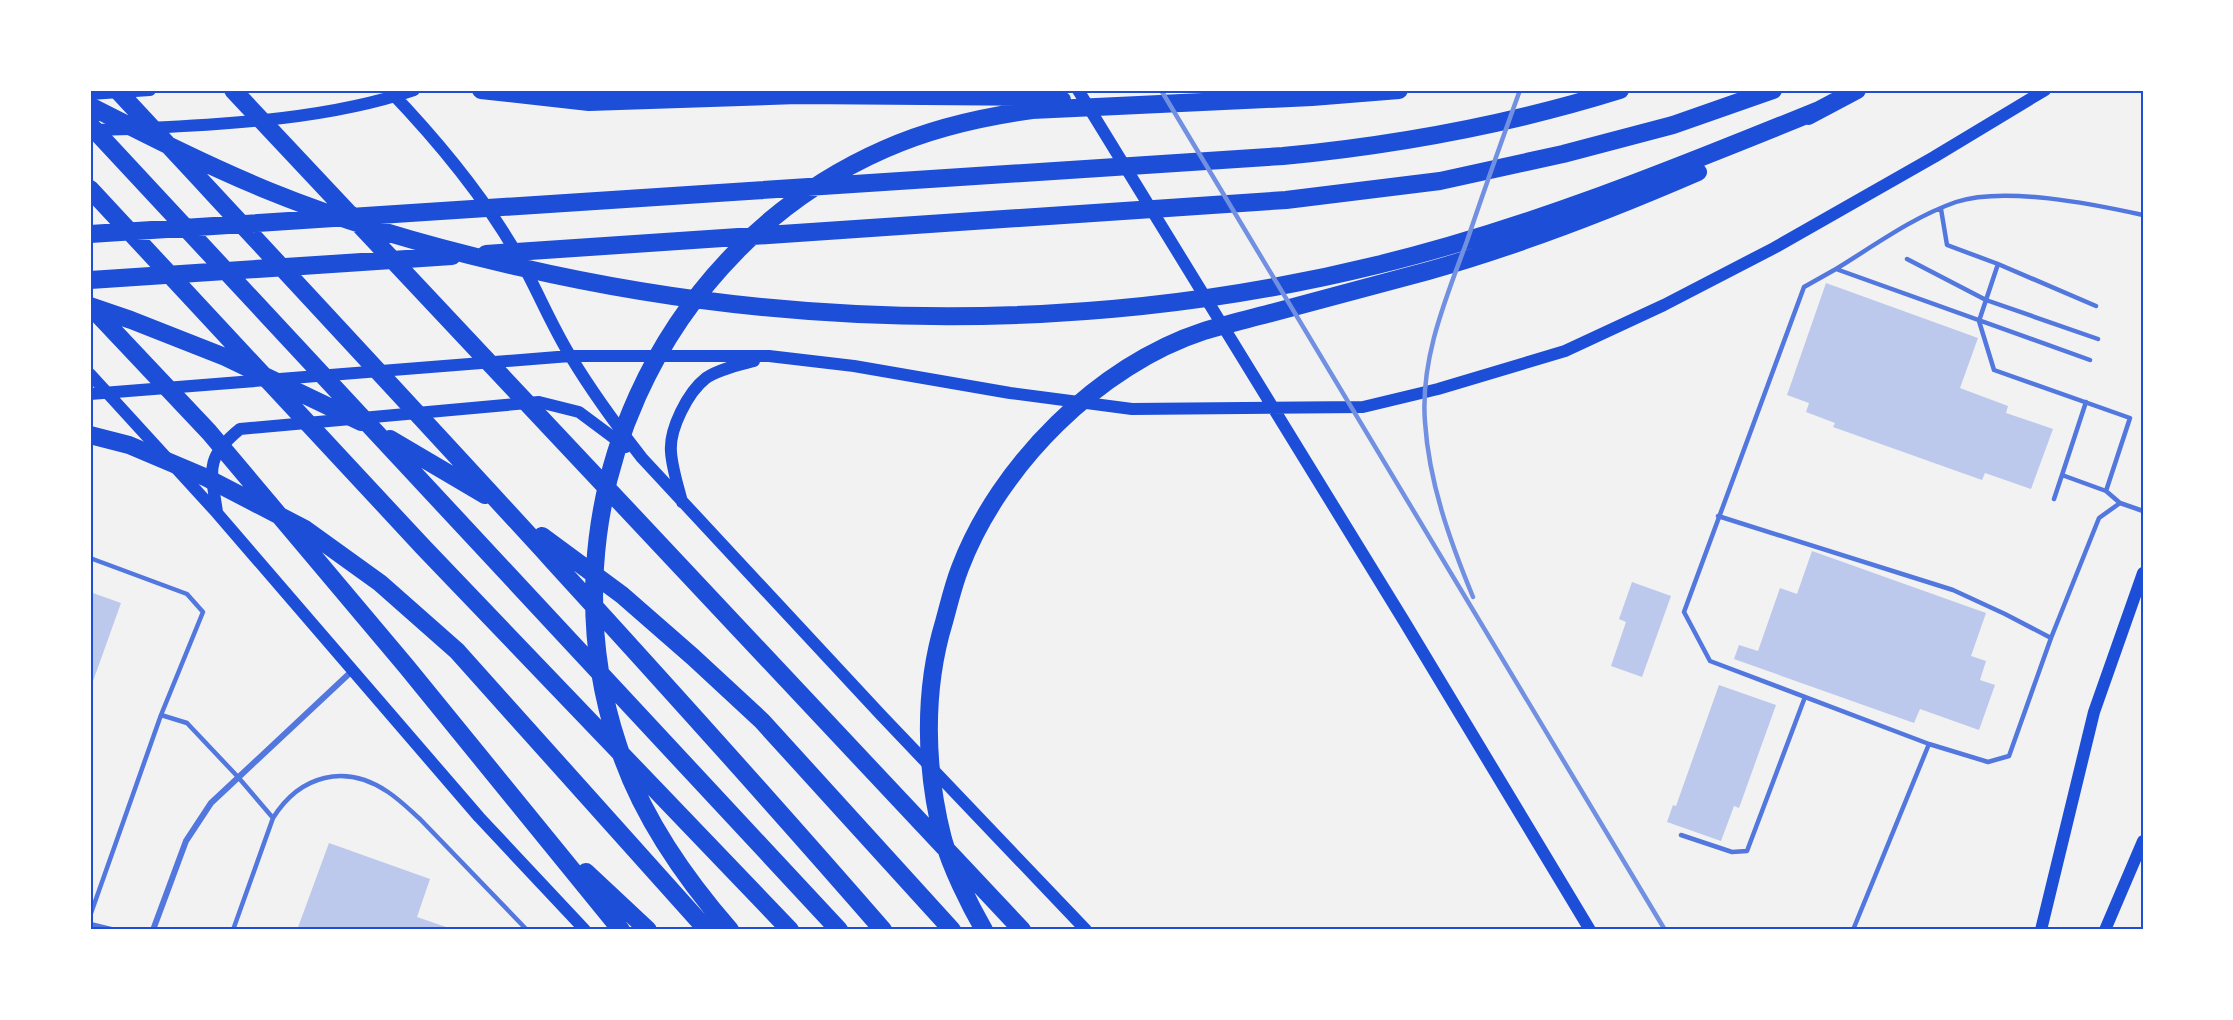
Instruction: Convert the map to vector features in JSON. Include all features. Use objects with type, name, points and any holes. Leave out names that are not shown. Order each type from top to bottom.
[{"type":"highway","points":[[117,90],[511,514],[758,786],[883,930]]},
{"type":"highway","points":[[233,90],[1022,930]]},
{"type":"highway","points":[[481,90],[589,102],[798,96],[1045,97],[1094,106]]},
{"type":"highway","points":[[730,930],[690,881],[657,830],[618,747],[602,687],[597,656],[594,605],[597,533],[610,472],[629,414],[662,348],[709,281],[752,235],[819,184],[882,150],[940,128],[1001,114],[1094,106],[1312,97],[1399,90]]},
{"type":"highway","points":[[90,234],[1283,156],[1355,148],[1435,135],[1527,115],[1620,90]]},
{"type":"highway","points":[[90,280],[1287,200],[1440,181],[1563,154],[1673,125],[1773,90]]},
{"type":"highway","points":[[984,930],[971,908],[943,840],[931,774],[928,710],[938,642],[960,567],[986,514],[1025,458],[1070,410],[1109,379],[1154,352],[1202,332],[1503,249],[1617,207],[1720,162],[1857,90]]},
{"type":"highway","points":[[90,106],[164,144],[272,192],[391,234],[471,256],[582,282],[670,297],[776,310],[887,316],[993,316],[1080,311],[1177,301],[1277,286],[1375,266],[1482,237],[1572,207],[1819,110]]},
{"type":"highway","points":[[90,125],[839,930]]},
{"type":"highway","points":[[90,189],[424,548],[790,930]]},
{"type":"highway","points":[[90,306],[209,432],[285,521],[621,930]]},
{"type":"highway","points":[[90,306],[225,357],[371,427],[491,499],[622,595],[762,721],[951,930]]},
{"type":"highway","points":[[90,435],[129,445],[207,478],[305,529],[380,583],[457,651],[707,930]]},
{"type":"highway","points":[[536,826],[648,930]]},
{"type":"main road","points":[[90,94],[150,90]]},
{"type":"main road","points":[[90,130],[226,124],[316,112],[392,93],[414,90]]},
{"type":"main road","points":[[1078,90],[1410,630],[1590,930]]},
{"type":"main road","points":[[90,394],[570,356],[769,356],[854,366],[1010,393],[1132,409],[1363,407],[1438,389],[1565,351],[1664,305],[1756,258],[1934,157],[2045,90]]},
{"type":"main road","points":[[392,93],[453,162],[487,208],[518,255],[570,356],[642,459],[1086,930]]},
{"type":"main road","points":[[682,503],[670,450],[679,414],[690,396],[706,378],[769,356]]},
{"type":"main road","points":[[90,374],[217,513],[479,817],[585,930]]},
{"type":"main road","points":[[217,513],[211,468],[219,447],[240,429],[539,402],[579,412],[642,459]]},
{"type":"main road","points":[[2041,930],[2094,712],[2143,573]]},
{"type":"main road","points":[[2105,930],[2143,841]]},
{"type":"street","points":[[153,930],[186,841],[212,803],[351,671]]},
{"type":"lane","points":[[2120,503],[2099,518],[2051,638],[2008,756],[1988,762],[1929,744],[1710,661],[1684,612],[1804,286],[1918,218],[1958,201],[2009,195],[2143,215]]},
{"type":"lane","points":[[1941,208],[1947,245],[2096,306]]},
{"type":"lane","points":[[1907,259],[1986,300],[2098,339]]},
{"type":"lane","points":[[1998,264],[1979,321],[1994,370],[2130,418],[2106,491]]},
{"type":"lane","points":[[1836,269],[2090,360]]},
{"type":"lane","points":[[2054,499],[2086,402]]},
{"type":"lane","points":[[2062,475],[2106,491],[2120,503],[2143,511]]},
{"type":"lane","points":[[1718,516],[1953,590],[2051,638]]},
{"type":"lane","points":[[90,558],[187,594],[203,612],[161,715],[90,916]]},
{"type":"lane","points":[[1681,835],[1732,852],[1747,851],[1805,697]]},
{"type":"lane","points":[[161,715],[187,723],[273,818]]},
{"type":"lane","points":[[1853,930],[1929,744]]},
{"type":"lane","points":[[233,930],[273,818],[293,793],[304,785],[321,778],[346,776],[374,784],[387,791],[420,819],[527,930]]},
{"type":"lane","points":[[90,924],[115,930]]},
{"type":"building","points":[[1826,283],[1978,338],[1960,388],[2008,406],[2006,413],[2053,429],[2031,489],[1985,473],[1982,480],[1833,427],[1835,423],[1806,412],[1809,403],[1787,395]]},
{"type":"building","points":[[1812,551],[1986,613],[1971,656],[1986,661],[1980,680],[1995,685],[1979,730],[1920,709],[1914,723],[1734,659],[1739,645],[1758,651],[1780,588],[1797,594]]},
{"type":"building","points":[[1632,582],[1671,596],[1642,677],[1611,666],[1626,622],[1619,619]]},
{"type":"building","points":[[90,592],[121,603],[92,684],[90,684]]},
{"type":"building","points":[[1719,685],[1776,705],[1739,808],[1734,806],[1721,841],[1667,822],[1673,805],[1676,806]]},
{"type":"building","points":[[329,843],[430,879],[417,917],[449,928],[449,930],[297,930]]},
{"type":"railway","points":[[1161,90],[1665,930]]},
{"type":"railway","points":[[1473,597],[1456,555],[1431,467],[1425,422],[1426,375],[1443,307],[1520,90]]}]
